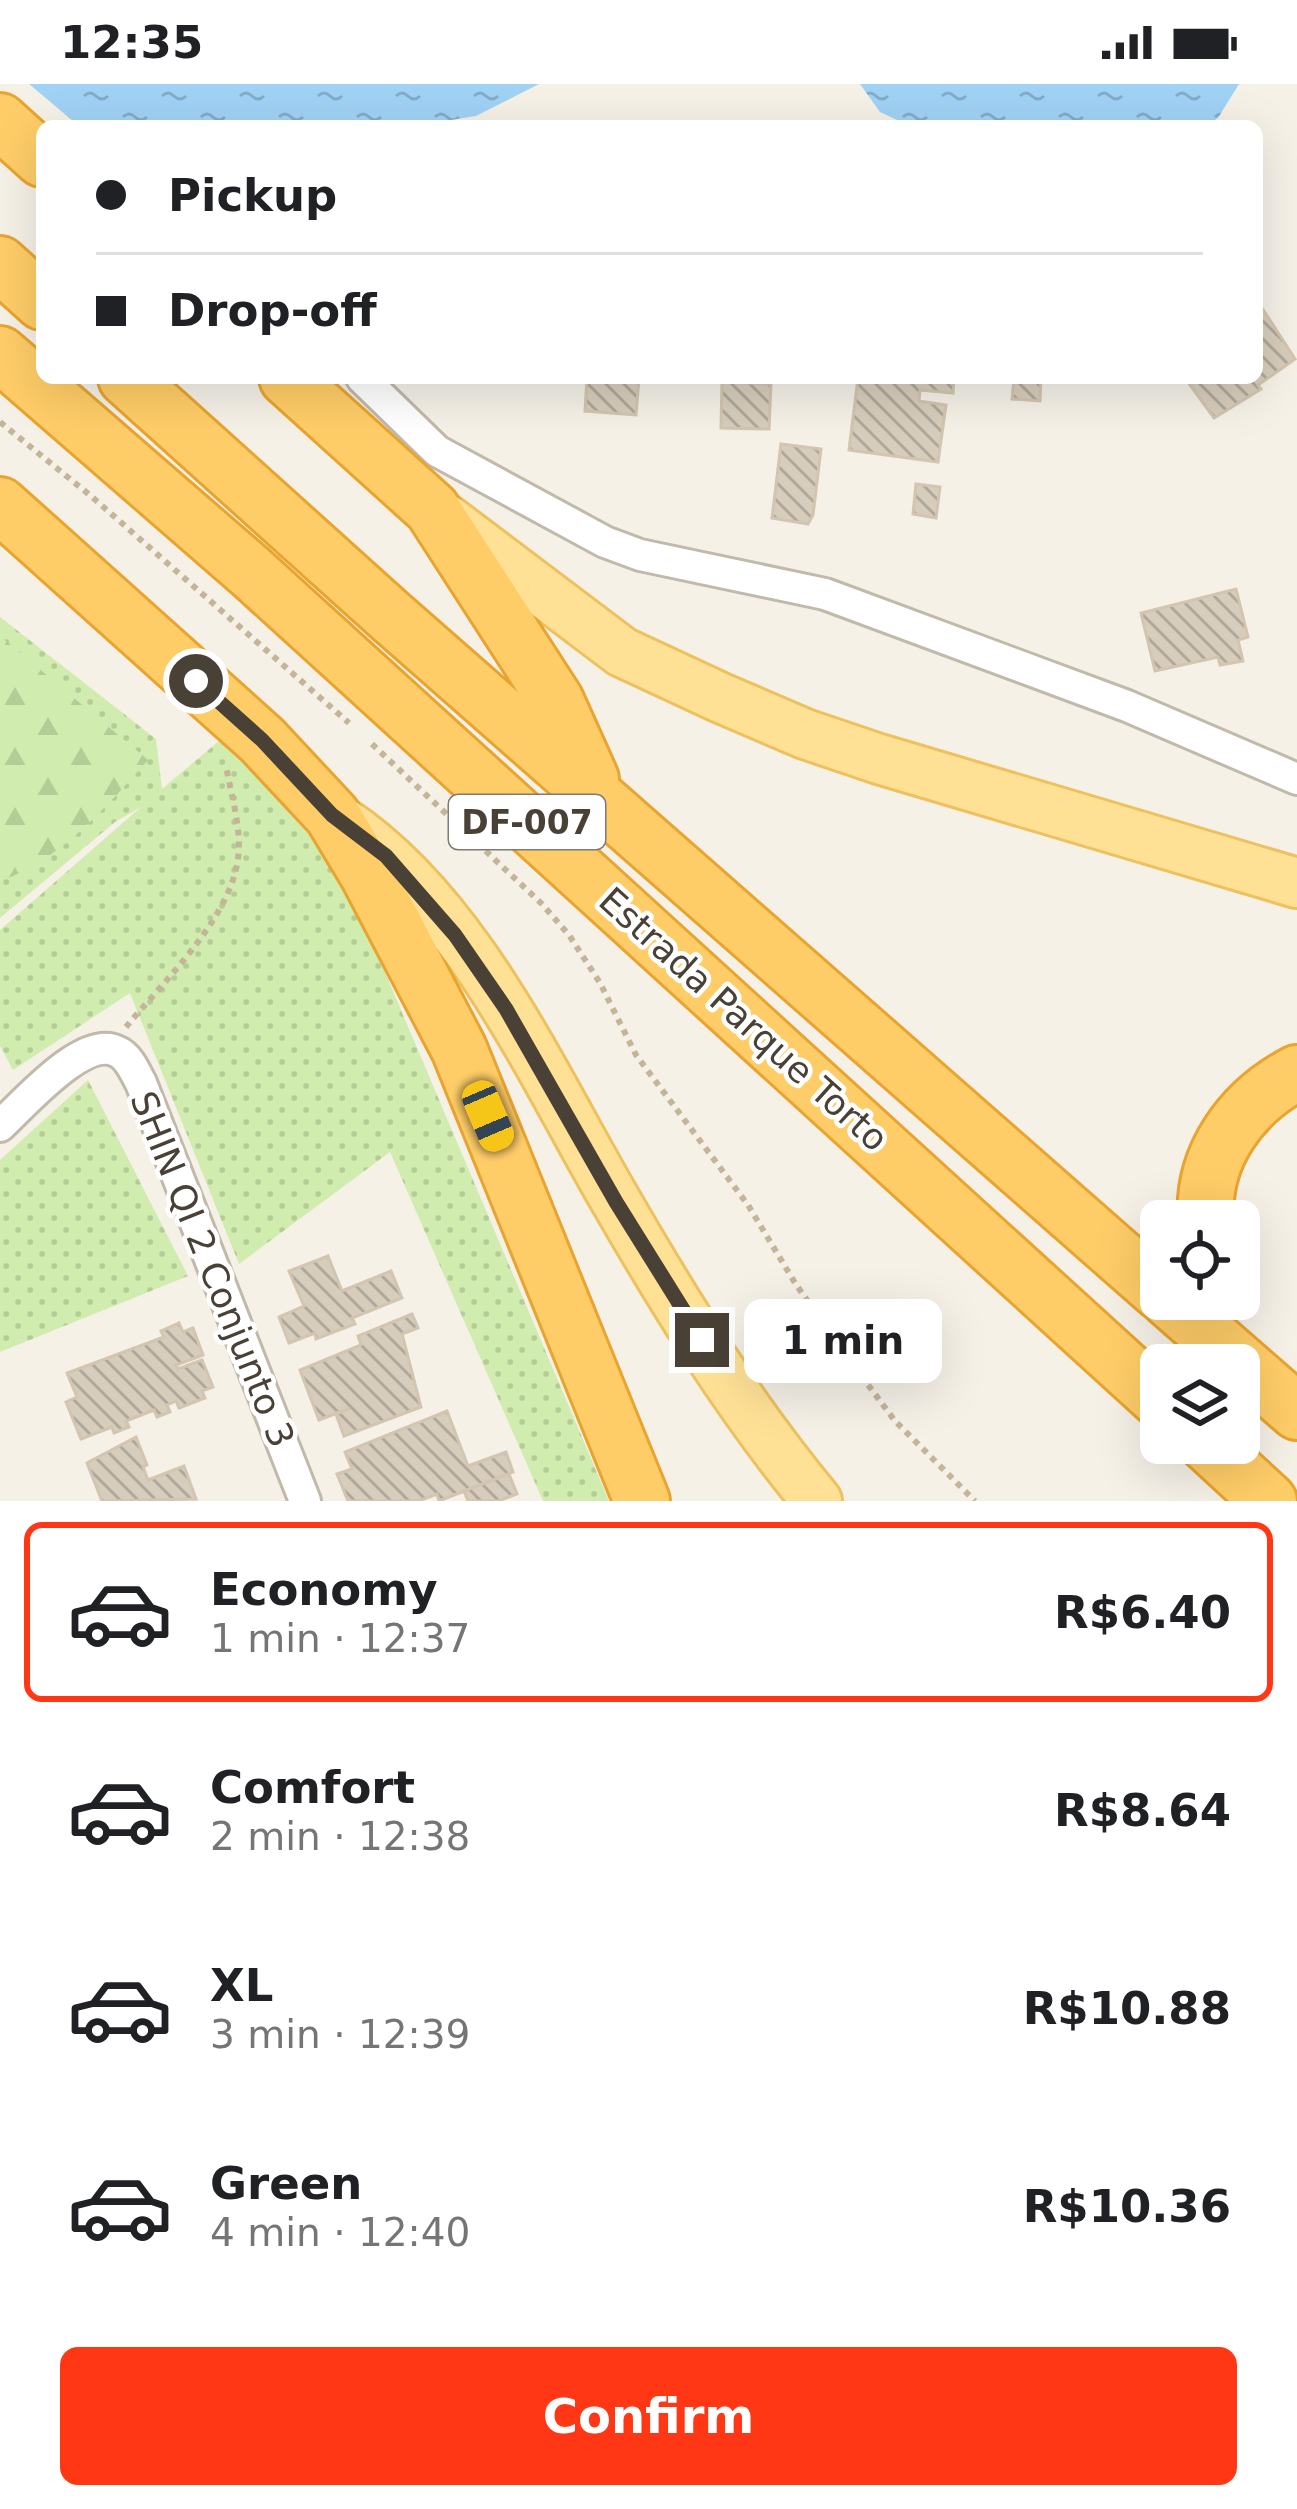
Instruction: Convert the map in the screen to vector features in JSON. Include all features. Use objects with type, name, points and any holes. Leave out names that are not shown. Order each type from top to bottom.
[{"type":"highway","points":[[0,121],[36,154]]},
{"type":"highway","points":[[0,264],[36,297]]},
{"type":"highway","name":"Estrada Parque Torto","points":[[0,354],[250,572],[1140,1382]]},
{"type":"highway","name":"Estrada Parque Torto","points":[[133,384],[1140,1274]]},
{"type":"highway","points":[[294,384],[432,509],[556,700],[600,797]]},
{"type":"highway","points":[[0,505],[262,740],[332,815],[459,1049],[642,1501]]},
{"type":"highway","points":[[1208,1200],[1212,1161],[1237,1121],[1274,1085],[1297,1073]]},
{"type":"highway","points":[[1192,1320],[1288,1404]]},
{"type":"highway","points":[[1235,1320],[1288,1404]]},
{"type":"highway","points":[[1229,1464],[1269,1501]]},
{"type":"main road","points":[[432,509],[622,652],[721,698],[879,759],[1287,888]]},
{"type":"main road","points":[[332,815],[386,856],[455,935],[506,1009],[616,1202],[724,1375],[817,1501]]},
{"type":"street","points":[[368,384],[437,451],[605,542],[640,555],[825,594],[1127,706],[1297,779]]},
{"type":"street","points":[[0,1126],[87,1050],[108,1048]]},
{"type":"street","name":"SHIN QI 2 Conjunto 3","points":[[108,1048],[122,1053],[141,1083],[305,1501]]},
{"type":"path","points":[[0,422],[353,726]]},
{"type":"path","points":[[369,741],[569,935],[600,983],[636,1055],[748,1204],[840,1347],[895,1421],[975,1501]]},
{"type":"path","points":[[108,1048],[217,915],[238,863],[226,763]]},
{"type":"green space","points":[[0,617],[156,739],[162,789],[220,740],[337,859],[609,1501],[543,1501],[390,1152],[239,1264],[130,993],[13,1070],[0,1046],[0,930],[141,807],[115,822],[0,918]]},
{"type":"green space","points":[[0,636],[148,760],[62,846],[0,881]]},
{"type":"green space","points":[[88,1080],[188,1276],[0,1352],[0,1160]]},
{"type":"water","points":[[29,84],[539,84],[476,116],[451,120],[72,120]]},
{"type":"water","points":[[860,84],[1239,84],[1215,120],[897,120],[880,112]]},
{"type":"building","points":[[1263,310],[1295,359],[1263,381]]},
{"type":"building","points":[[587,384],[639,384],[636,415],[585,411]]},
{"type":"building","points":[[722,384],[771,384],[769,429],[721,428]]},
{"type":"building","points":[[857,384],[954,384],[953,393],[920,390],[919,401],[946,405],[938,462],[849,450]]},
{"type":"building","points":[[1013,384],[1041,384],[1040,401],[1012,399]]},
{"type":"building","points":[[1189,384],[1259,384],[1261,389],[1214,418]]},
{"type":"building","points":[[781,444],[821,449],[808,524],[772,518]]},
{"type":"building","points":[[916,484],[940,487],[936,518],[913,514]]},
{"type":"building","points":[[1236,589],[1248,637],[1238,640],[1243,661],[1220,665],[1218,657],[1155,671],[1141,613]]},
{"type":"building","points":[[328,1256],[342,1291],[391,1271],[402,1298],[352,1318],[355,1324],[316,1339],[315,1333],[289,1343],[279,1317],[304,1306],[289,1271]]},
{"type":"building","points":[[412,1314],[418,1328],[402,1334],[421,1407],[344,1436],[336,1414],[350,1408],[319,1420],[300,1370],[361,1345],[358,1336]]},
{"type":"building","points":[[179,1323],[183,1332],[193,1328],[203,1355],[176,1365],[178,1369],[202,1360],[213,1387],[202,1391],[205,1398],[179,1408],[176,1401],[167,1405],[170,1412],[157,1417],[154,1410],[126,1421],[129,1427],[114,1433],[112,1427],[81,1439],[66,1402],[77,1397],[67,1373],[164,1337],[161,1331]]},
{"type":"building","points":[[447,1411],[468,1466],[506,1452],[513,1472],[439,1501],[437,1494],[419,1501],[348,1501],[337,1474],[352,1469],[345,1452]]},
{"type":"building","points":[[136,1437],[148,1480],[184,1466],[196,1499],[102,1501],[87,1463]]},
{"type":"building","points":[[509,1474],[517,1494],[498,1501],[468,1501],[464,1491]]},
{"type":"route","points":[[196,681],[262,740],[332,815],[386,856],[455,935],[506,1009],[616,1202],[702,1340]]}]
